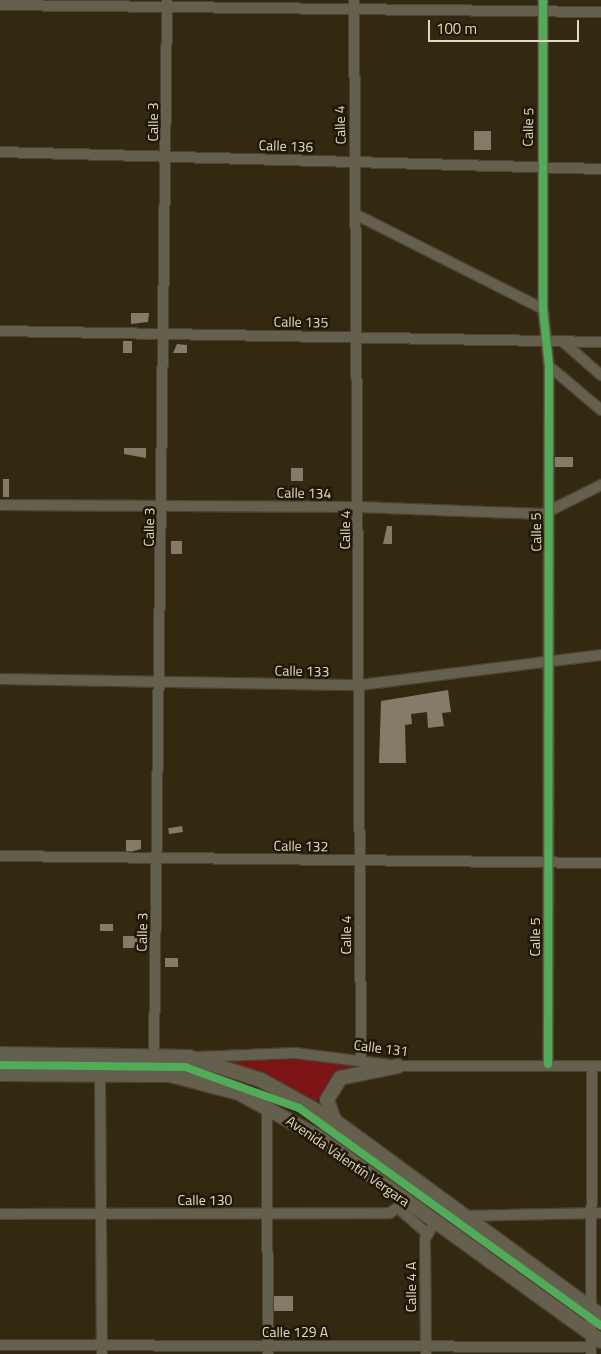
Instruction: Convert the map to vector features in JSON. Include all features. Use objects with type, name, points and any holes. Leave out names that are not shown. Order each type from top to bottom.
[{"type":"main road","name":"Avenida Valentín Vergara","points":[[0,1054],[154,1054],[189,1057],[261,1080],[335,1121],[596,1312]]},
{"type":"main road","points":[[335,1121],[327,1100],[336,1081],[352,1072],[398,1066]]},
{"type":"main road","name":"Avenida Valentín Vergara","points":[[0,1074],[182,1076],[217,1084],[267,1106],[317,1136],[431,1227],[593,1344]]},
{"type":"street","name":"Calle 5","points":[[542,0],[542,308],[549,366],[548,1064]]},
{"type":"street","name":"Calle 3","points":[[154,1054],[161,683],[167,4]]},
{"type":"street","points":[[0,5],[354,5],[542,12],[601,12]]},
{"type":"street","name":"Calle 4","points":[[354,5],[359,507],[360,1059]]},
{"type":"street","name":"Calle 136","points":[[0,152],[601,169]]},
{"type":"street","points":[[357,215],[542,308]]},
{"type":"street","name":"Calle 135","points":[[0,331],[601,342]]},
{"type":"street","points":[[562,341],[601,375]]},
{"type":"street","points":[[549,366],[601,410]]},
{"type":"street","name":"Calle 134","points":[[0,504],[359,507],[548,512],[601,485]]},
{"type":"street","name":"Calle 133","points":[[0,679],[360,685],[601,655]]},
{"type":"street","name":"Calle 132","points":[[0,856],[601,863]]},
{"type":"street","name":"Calle 131","points":[[189,1057],[295,1053],[360,1059],[398,1066],[548,1064],[597,1066]]},
{"type":"street","points":[[593,1344],[596,1312],[597,1066]]},
{"type":"street","points":[[100,1076],[102,1350]]},
{"type":"street","points":[[267,1106],[268,1350]]},
{"type":"street","name":"Calle 130","points":[[0,1214],[268,1214],[402,1205]]},
{"type":"street","points":[[465,1216],[596,1213]]},
{"type":"street","name":"Calle 4 A","points":[[426,1349],[431,1227]]},
{"type":"street","name":"Calle 129 A","points":[[0,1345],[102,1350],[268,1350],[426,1349],[593,1344]]},
{"type":"shaded area","points":[[226,1058],[307,1058],[367,1067],[329,1081],[317,1102]]},
{"type":"building","points":[[474,131],[491,131],[491,150],[474,150]]},
{"type":"building","points":[[131,313],[149,313],[148,322],[131,324]]},
{"type":"building","points":[[123,341],[132,341],[132,353],[123,353]]},
{"type":"building","points":[[177,344],[187,345],[187,353],[173,353]]},
{"type":"building","points":[[124,448],[146,448],[146,458],[124,454]]},
{"type":"building","points":[[555,457],[573,457],[573,467],[555,467]]},
{"type":"building","points":[[291,468],[303,468],[303,481],[291,481]]},
{"type":"building","points":[[3,479],[9,479],[9,497],[3,497]]},
{"type":"building","points":[[387,526],[392,526],[392,544],[383,544]]},
{"type":"building","points":[[171,541],[182,541],[182,554],[171,554]]},
{"type":"building","points":[[448,690],[451,712],[442,713],[444,726],[428,728],[427,712],[411,714],[412,724],[405,725],[406,763],[379,763],[381,701]]},
{"type":"building","points":[[182,826],[183,832],[169,834],[168,828]]},
{"type":"building","points":[[126,840],[141,840],[141,849],[126,853]]},
{"type":"building","points":[[100,924],[113,924],[113,931],[100,931]]},
{"type":"building","points":[[123,936],[140,936],[140,948],[123,948]]},
{"type":"building","points":[[165,958],[178,958],[178,967],[165,967]]},
{"type":"building","points":[[274,1296],[293,1296],[293,1311],[274,1311]]},
{"type":"cycle path","points":[[543,0],[543,309],[549,366],[548,1064]]},
{"type":"cycle path","points":[[0,1065],[185,1067],[299,1108],[601,1326]]}]
